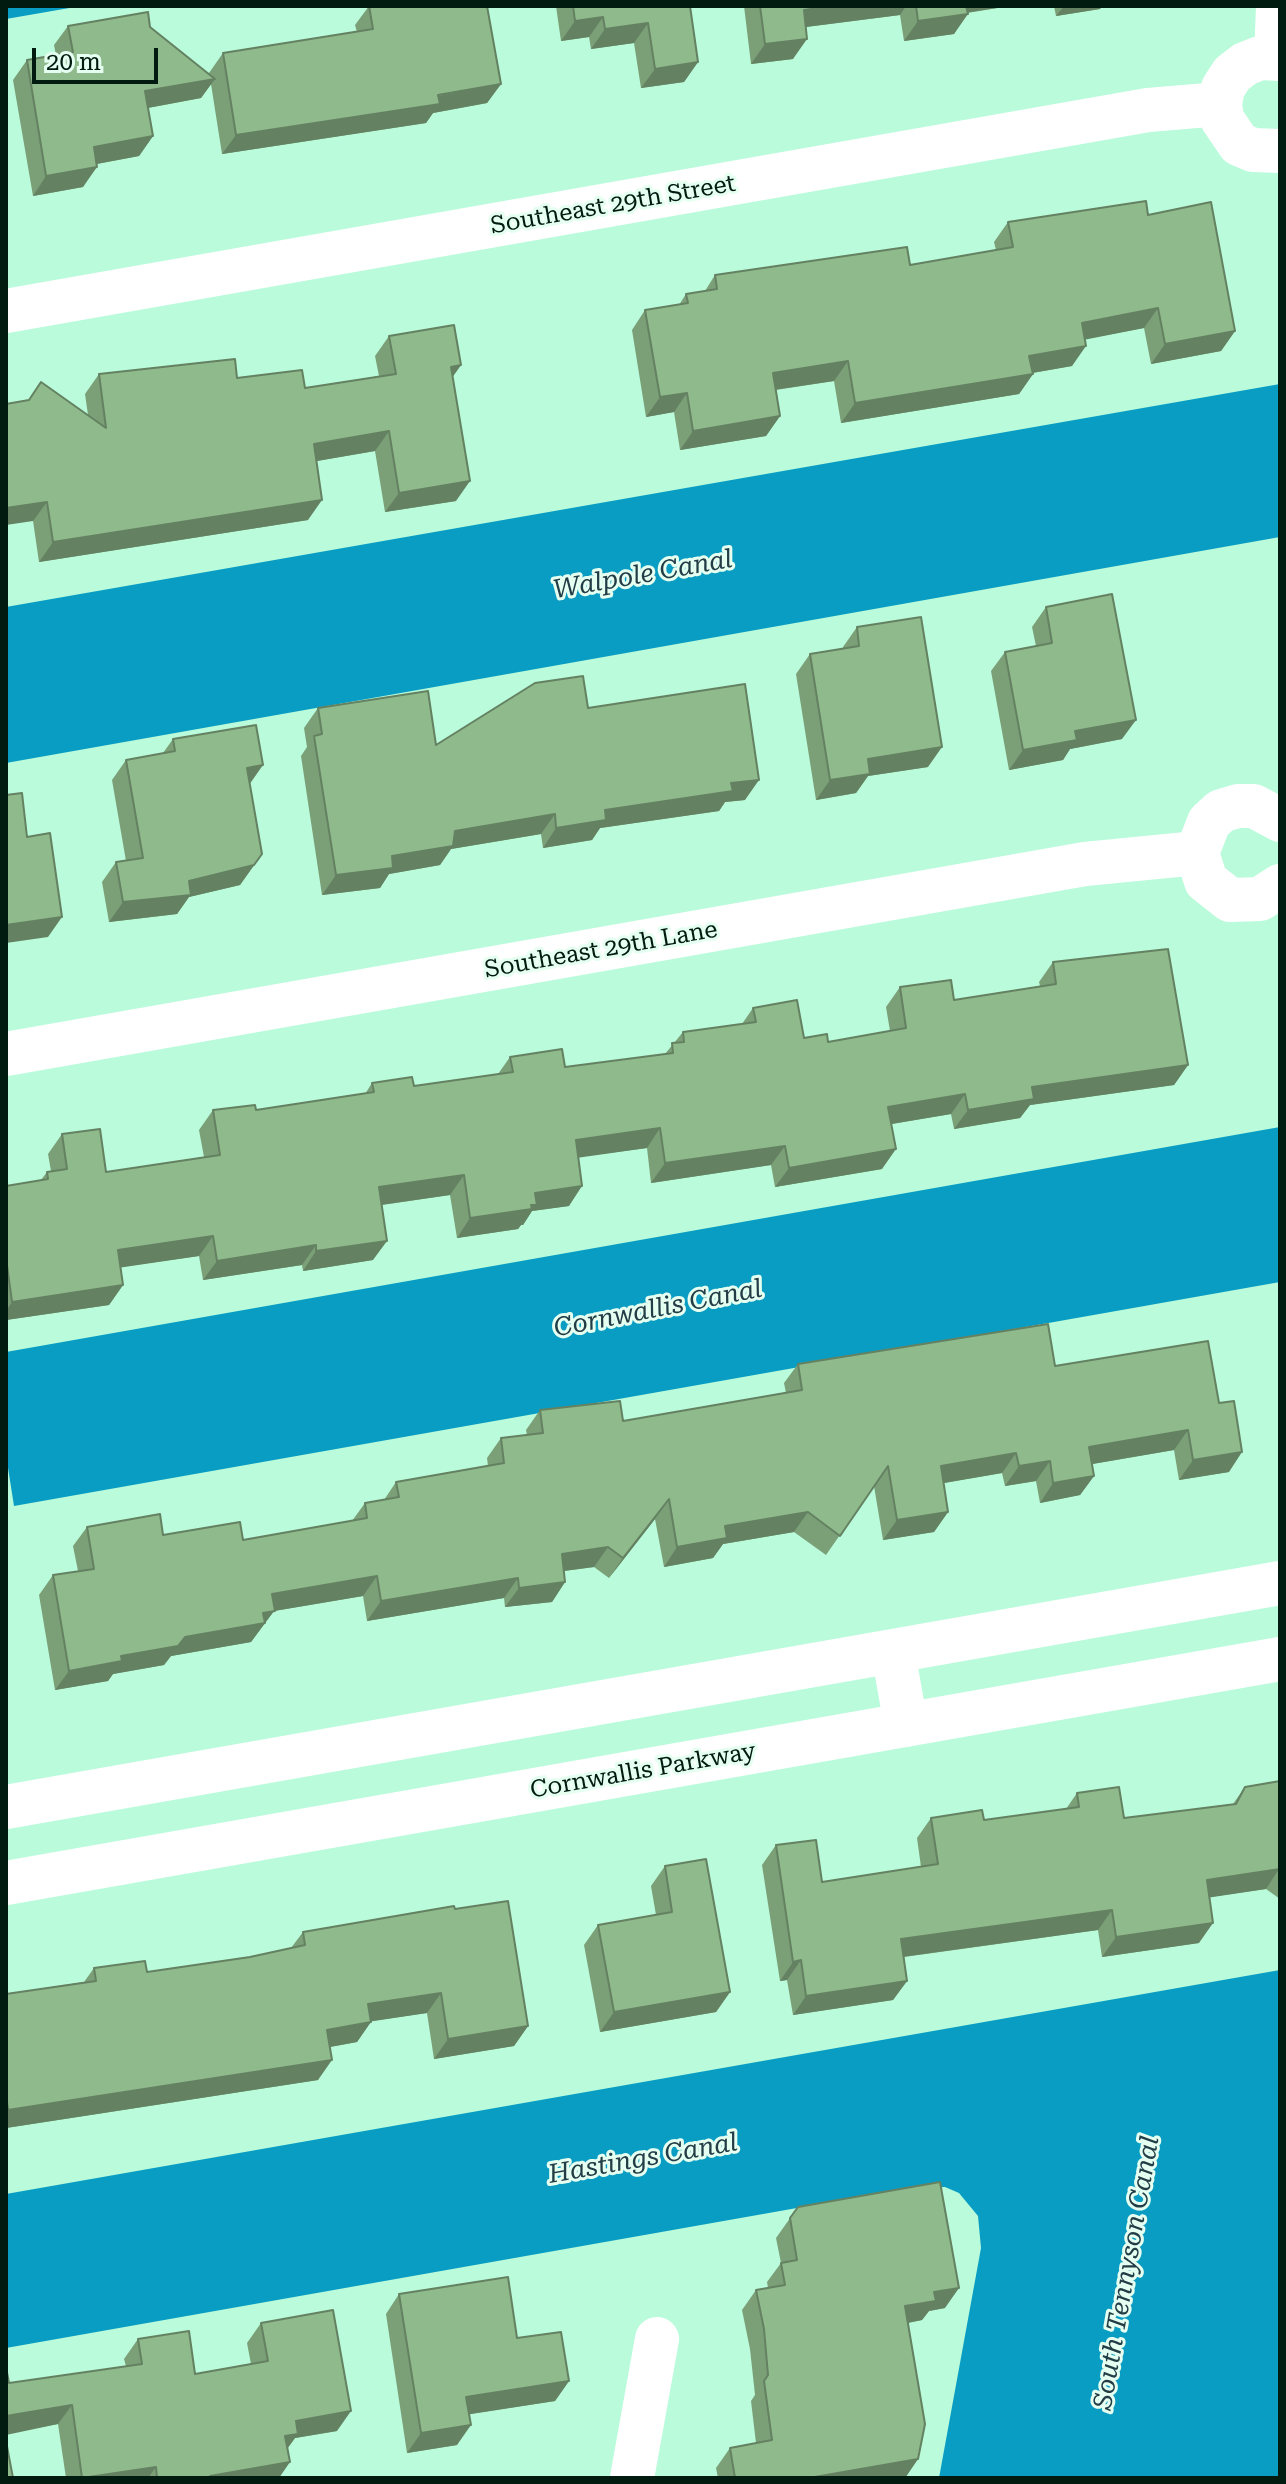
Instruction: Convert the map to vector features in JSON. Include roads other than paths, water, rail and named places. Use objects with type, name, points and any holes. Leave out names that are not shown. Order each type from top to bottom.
[{"type":"street","points":[[1278,6],[1278,59],[1260,58],[1232,74],[1223,88],[1220,104],[1222,119],[1239,144],[1253,150],[1280,151]]},
{"type":"street","name":"Southeast 29th Street","points":[[6,311],[1148,110],[1220,104]]},
{"type":"street","points":[[1280,820],[1254,806],[1221,811],[1209,822],[1197,853],[1206,881],[1230,900],[1260,899],[1280,886]]},
{"type":"street","name":"Southeast 29th Lane","points":[[6,1054],[1085,864],[1197,853]]},
{"type":"street","points":[[6,1807],[1280,1583]]},
{"type":"street","points":[[893,1652],[906,1725]]},
{"type":"street","name":"Cornwallis Parkway","points":[[6,1883],[1280,1659]]},
{"type":"street","points":[[632,2478],[657,2339]]},
{"type":"water","points":[[6,6],[81,6],[6,19]]},
{"type":"water","name":"Walpole Canal","points":[[1280,384],[1280,537],[6,763],[6,607]]},
{"type":"water","name":"Cornwallis Canal","points":[[1280,1127],[1280,1282],[14,1506],[6,1455],[6,1352]]},
{"type":"water","points":[[1280,1970],[1280,2478],[939,2478],[981,2248],[978,2216],[959,2193],[945,2187],[910,2188],[6,2348],[6,2194]]},
{"type":"water label","name":"Hastings Canal","points":[[643,2159]]},
{"type":"water label","name":"South Tennyson Canal","points":[[1127,2273]]}]
